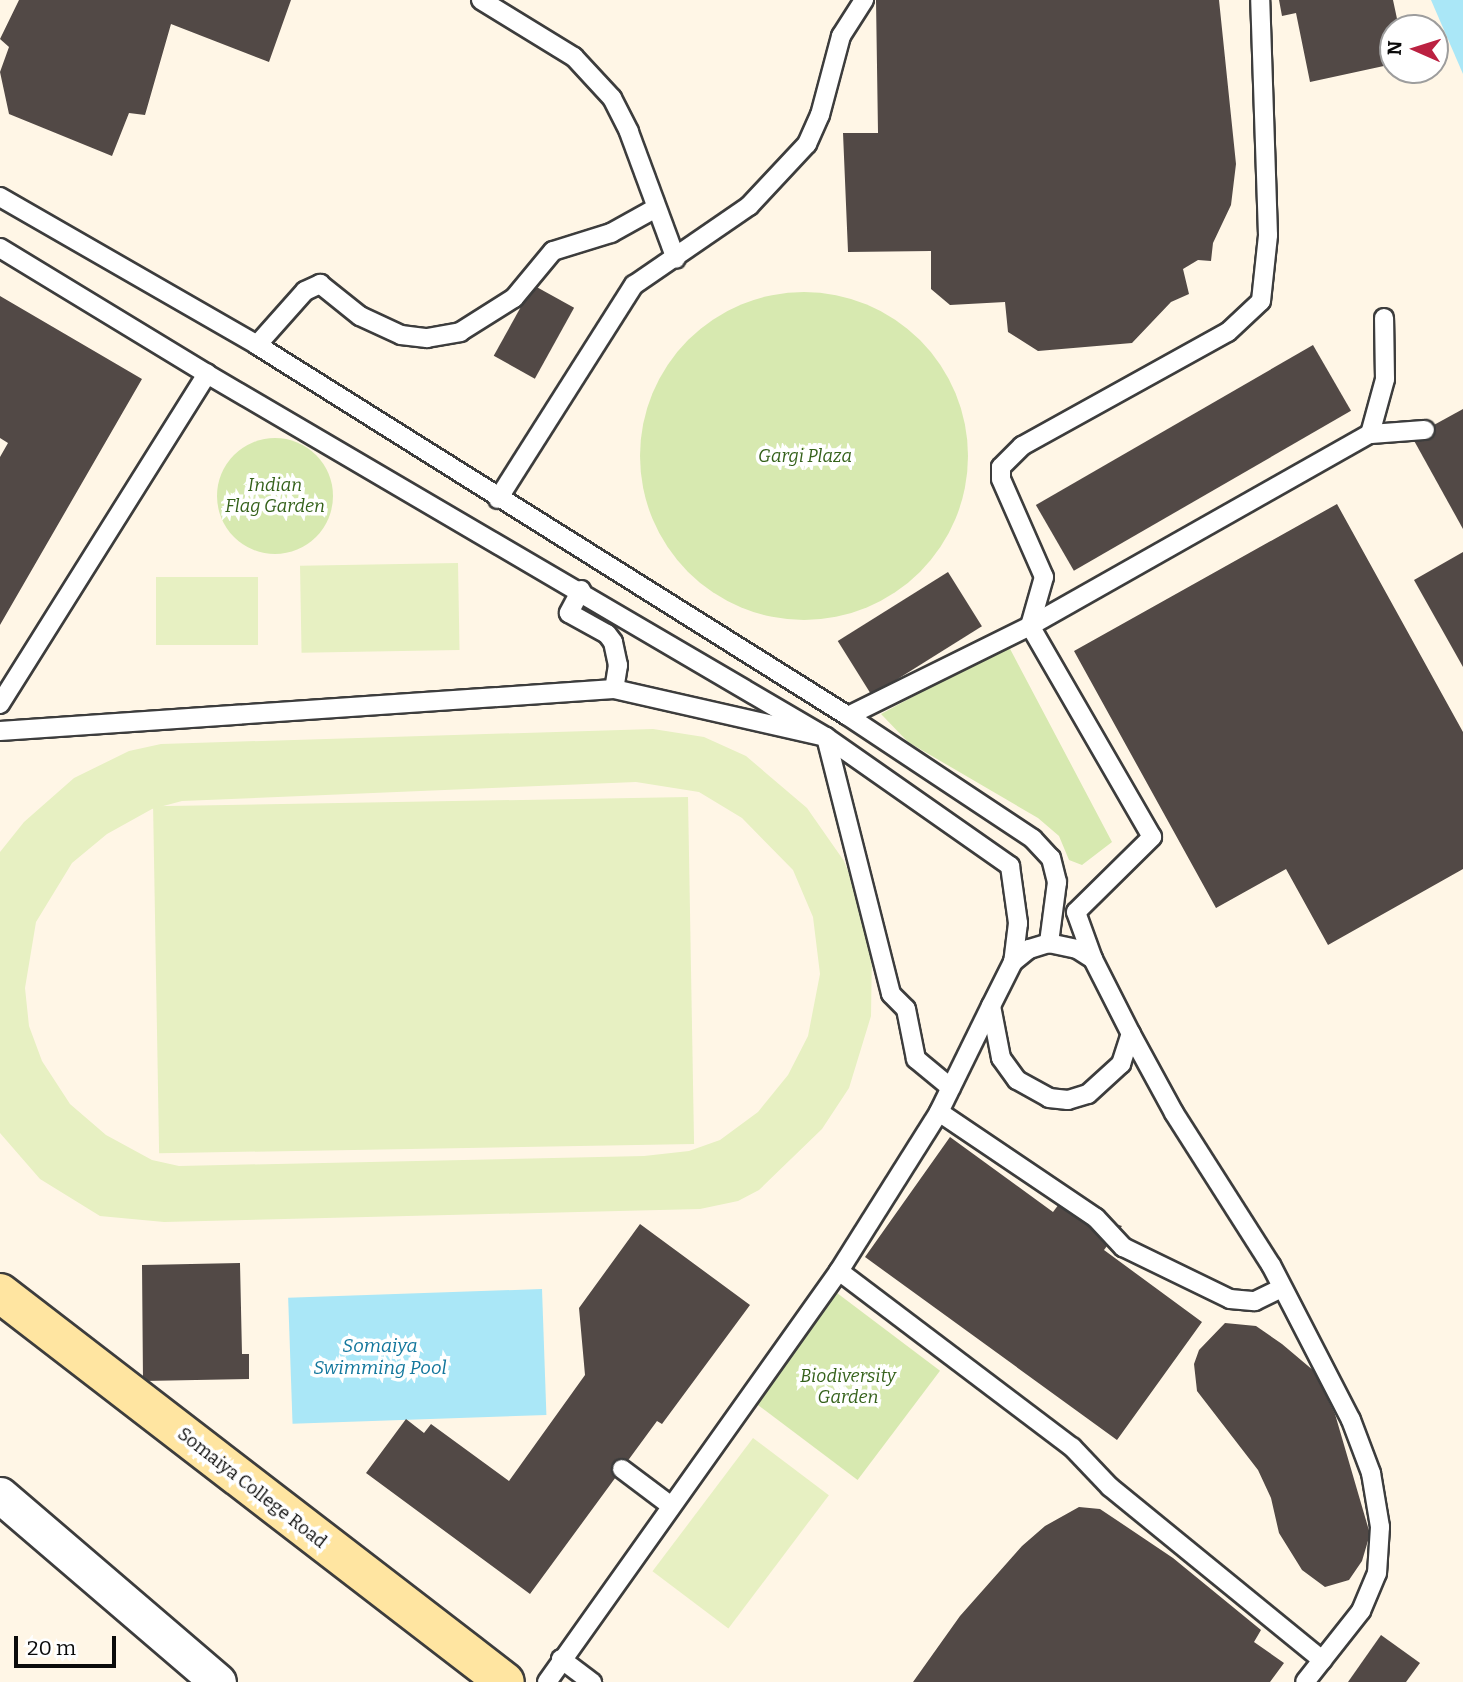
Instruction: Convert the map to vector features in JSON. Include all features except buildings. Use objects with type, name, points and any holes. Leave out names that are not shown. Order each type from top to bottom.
[{"type":"street","name":"Somaiya College Road","points":[[0,1293],[505,1682]]},
{"type":"street","points":[[0,1495],[218,1682]]},
{"type":"lane","points":[[481,0],[550,40],[593,76],[629,132],[676,260]]},
{"type":"lane","points":[[498,499],[634,285],[648,271],[676,260],[749,206],[807,144],[820,115],[841,36],[864,0]]},
{"type":"lane","points":[[1260,0],[1268,235],[1261,301],[1228,332],[1022,446],[1001,467],[1001,479],[1044,577],[1030,626],[1152,837],[1076,912],[1093,959],[1174,1112],[1271,1265],[1280,1289],[1371,1473],[1380,1527],[1377,1573],[1361,1611],[1305,1682]]},
{"type":"lane","points":[[0,197],[257,345],[498,499],[848,716],[1033,839],[1051,858],[1057,882],[1049,943]]},
{"type":"lane","points":[[257,345],[305,291],[320,284],[360,316],[401,335],[427,338],[460,331],[514,298],[553,251],[611,233],[656,208]]},
{"type":"lane","points":[[0,248],[206,374],[581,590],[827,737],[1010,866],[1018,923],[1013,961],[939,1112],[839,1272],[670,1505],[547,1682]]},
{"type":"lane","points":[[1370,434],[1385,379],[1384,318]]},
{"type":"lane","points":[[0,704],[206,374]]},
{"type":"lane","points":[[848,716],[1030,626],[1370,434],[1425,430]]},
{"type":"lane","points":[[581,590],[569,613],[607,634],[613,642],[618,665],[614,689]]},
{"type":"lane","points":[[0,732],[614,689],[827,737]]},
{"type":"lane","points":[[827,737],[891,994],[906,1009],[916,1059],[951,1088]]},
{"type":"lane","points":[[1013,961],[1029,949],[1049,943],[1077,949],[1093,959]]},
{"type":"lane","points":[[991,1006],[1001,1058],[1017,1080],[1049,1098],[1078,1097],[1106,1080],[1121,1063],[1131,1034]]},
{"type":"lane","points":[[939,1112],[1096,1218],[1123,1247],[1230,1300],[1255,1301],[1280,1289]]},
{"type":"lane","points":[[839,1272],[1146,1506],[1322,1660]]},
{"type":"lane","points":[[622,1469],[670,1505]]},
{"type":"lane","points":[[561,1659],[592,1682]]},
{"type":"green space","name":"Gargi Plaza","points":[[804,292],[836,295],[867,304],[895,320],[920,340],[940,365],[956,393],[965,424],[968,456],[965,488],[956,519],[940,547],[920,572],[895,592],[867,608],[836,617],[804,620],[772,617],[741,608],[713,592],[688,572],[668,547],[652,519],[643,488],[640,456],[643,424],[652,393],[668,365],[688,340],[713,320],[741,304],[772,295]]},
{"type":"green space","name":"Indian Flag Garden","points":[[275,438],[297,443],[316,455],[328,474],[333,496],[328,518],[316,537],[297,549],[275,554],[253,549],[234,537],[222,518],[217,496],[222,474],[234,455],[253,443]]},
{"type":"green space","points":[[458,563],[460,650],[302,653],[300,566]]},
{"type":"green space","points":[[156,577],[258,577],[258,645],[156,645]]},
{"type":"green space","points":[[1008,645],[1112,842],[1082,865],[1069,860],[1059,836],[1038,818],[908,742],[881,714]]},
{"type":"green space","points":[[653,729],[704,737],[746,756],[807,808],[844,861],[861,903],[872,951],[871,1016],[849,1088],[822,1129],[759,1190],[738,1201],[700,1209],[164,1222],[100,1216],[40,1179],[0,1133],[0,852],[24,822],[74,778],[129,751],[161,744]],"holes":[[[636,782],[699,792],[742,818],[793,870],[813,917],[820,974],[808,1036],[788,1075],[758,1112],[720,1140],[689,1151],[644,1156],[179,1166],[152,1160],[106,1135],[70,1104],[42,1061],[29,1026],[25,988],[36,922],[72,863],[107,834],[152,809],[182,801]]]},
{"type":"green space","points":[[688,797],[694,1144],[159,1153],[153,806]]},
{"type":"green space","name":"Biodiversity Garden","points":[[837,1293],[940,1371],[858,1480],[755,1402]]},
{"type":"green space","points":[[753,1438],[829,1495],[728,1629],[652,1571]]},
{"type":"water","points":[[1431,0],[1463,0],[1463,74],[1449,42],[1449,14],[1437,14]]},
{"type":"water","name":"Somaiya Swimming Pool","points":[[542,1289],[546,1415],[293,1424],[288,1298]]}]
